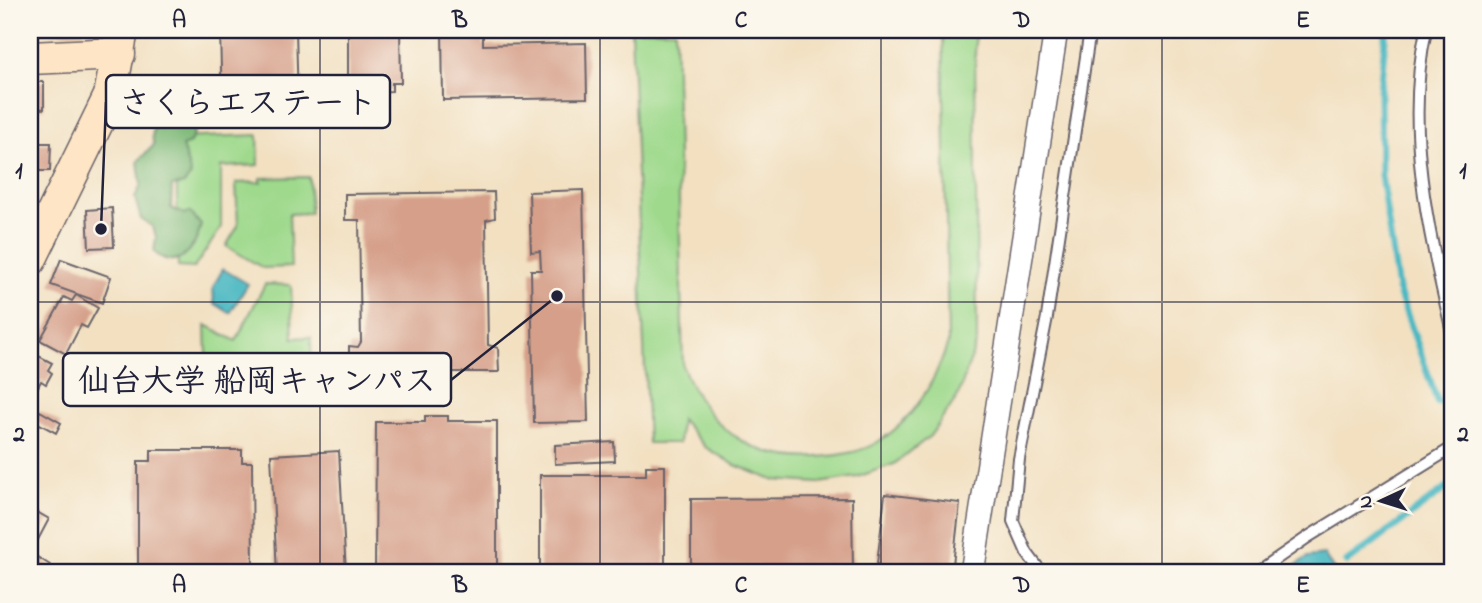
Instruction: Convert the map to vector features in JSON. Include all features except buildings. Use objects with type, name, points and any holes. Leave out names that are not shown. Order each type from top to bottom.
[{"type":"street","points":[[972,573],[1056,30]]},
{"type":"street","points":[[30,58],[120,42],[110,96],[30,260]]},
{"type":"lane","points":[[1042,573],[1027,553],[1013,521],[1019,459],[1047,317],[1090,30]]},
{"type":"lane","points":[[1426,30],[1421,52],[1417,125],[1429,234],[1452,332]]},
{"type":"lane","points":[[1256,573],[1308,537],[1452,448]]},
{"type":"green space","points":[[631,30],[675,30],[683,367],[706,409],[721,426],[758,449],[779,455],[803,457],[852,452],[888,435],[911,413],[936,373],[948,343],[943,30],[975,30],[977,341],[958,396],[930,436],[894,464],[857,477],[819,483],[773,480],[735,465],[705,447],[681,419],[679,443],[648,443]]},
{"type":"green space","points":[[181,104],[195,112],[196,127],[190,143],[182,146],[191,175],[184,184],[172,186],[171,208],[184,214],[190,212],[201,225],[190,250],[178,259],[170,260],[154,252],[156,237],[153,227],[141,219],[135,198],[141,185],[138,161],[154,145],[152,137],[155,125]]},
{"type":"green space","points":[[258,135],[259,165],[221,167],[221,228],[194,268],[178,267],[176,138]]},
{"type":"green space","points":[[309,177],[310,213],[289,214],[291,267],[263,268],[226,246],[238,226],[236,183],[261,182],[261,178]]},
{"type":"green space","points":[[265,284],[291,285],[293,338],[311,337],[312,386],[208,388],[206,325],[236,341]]},
{"type":"water","points":[[223,269],[248,284],[230,313],[214,303],[213,287]]},
{"type":"water","points":[[1324,555],[1336,573],[1284,573],[1308,557]]},
{"type":"waterway","points":[[1386,30],[1380,91],[1381,175],[1398,289],[1438,403]]},
{"type":"waterway","points":[[1347,562],[1452,484]]},
{"type":"place","name":"さくらエステート","points":[[101,229]]},
{"type":"place","name":"仙台大学 船岡キャンパス","points":[[557,296]]}]
